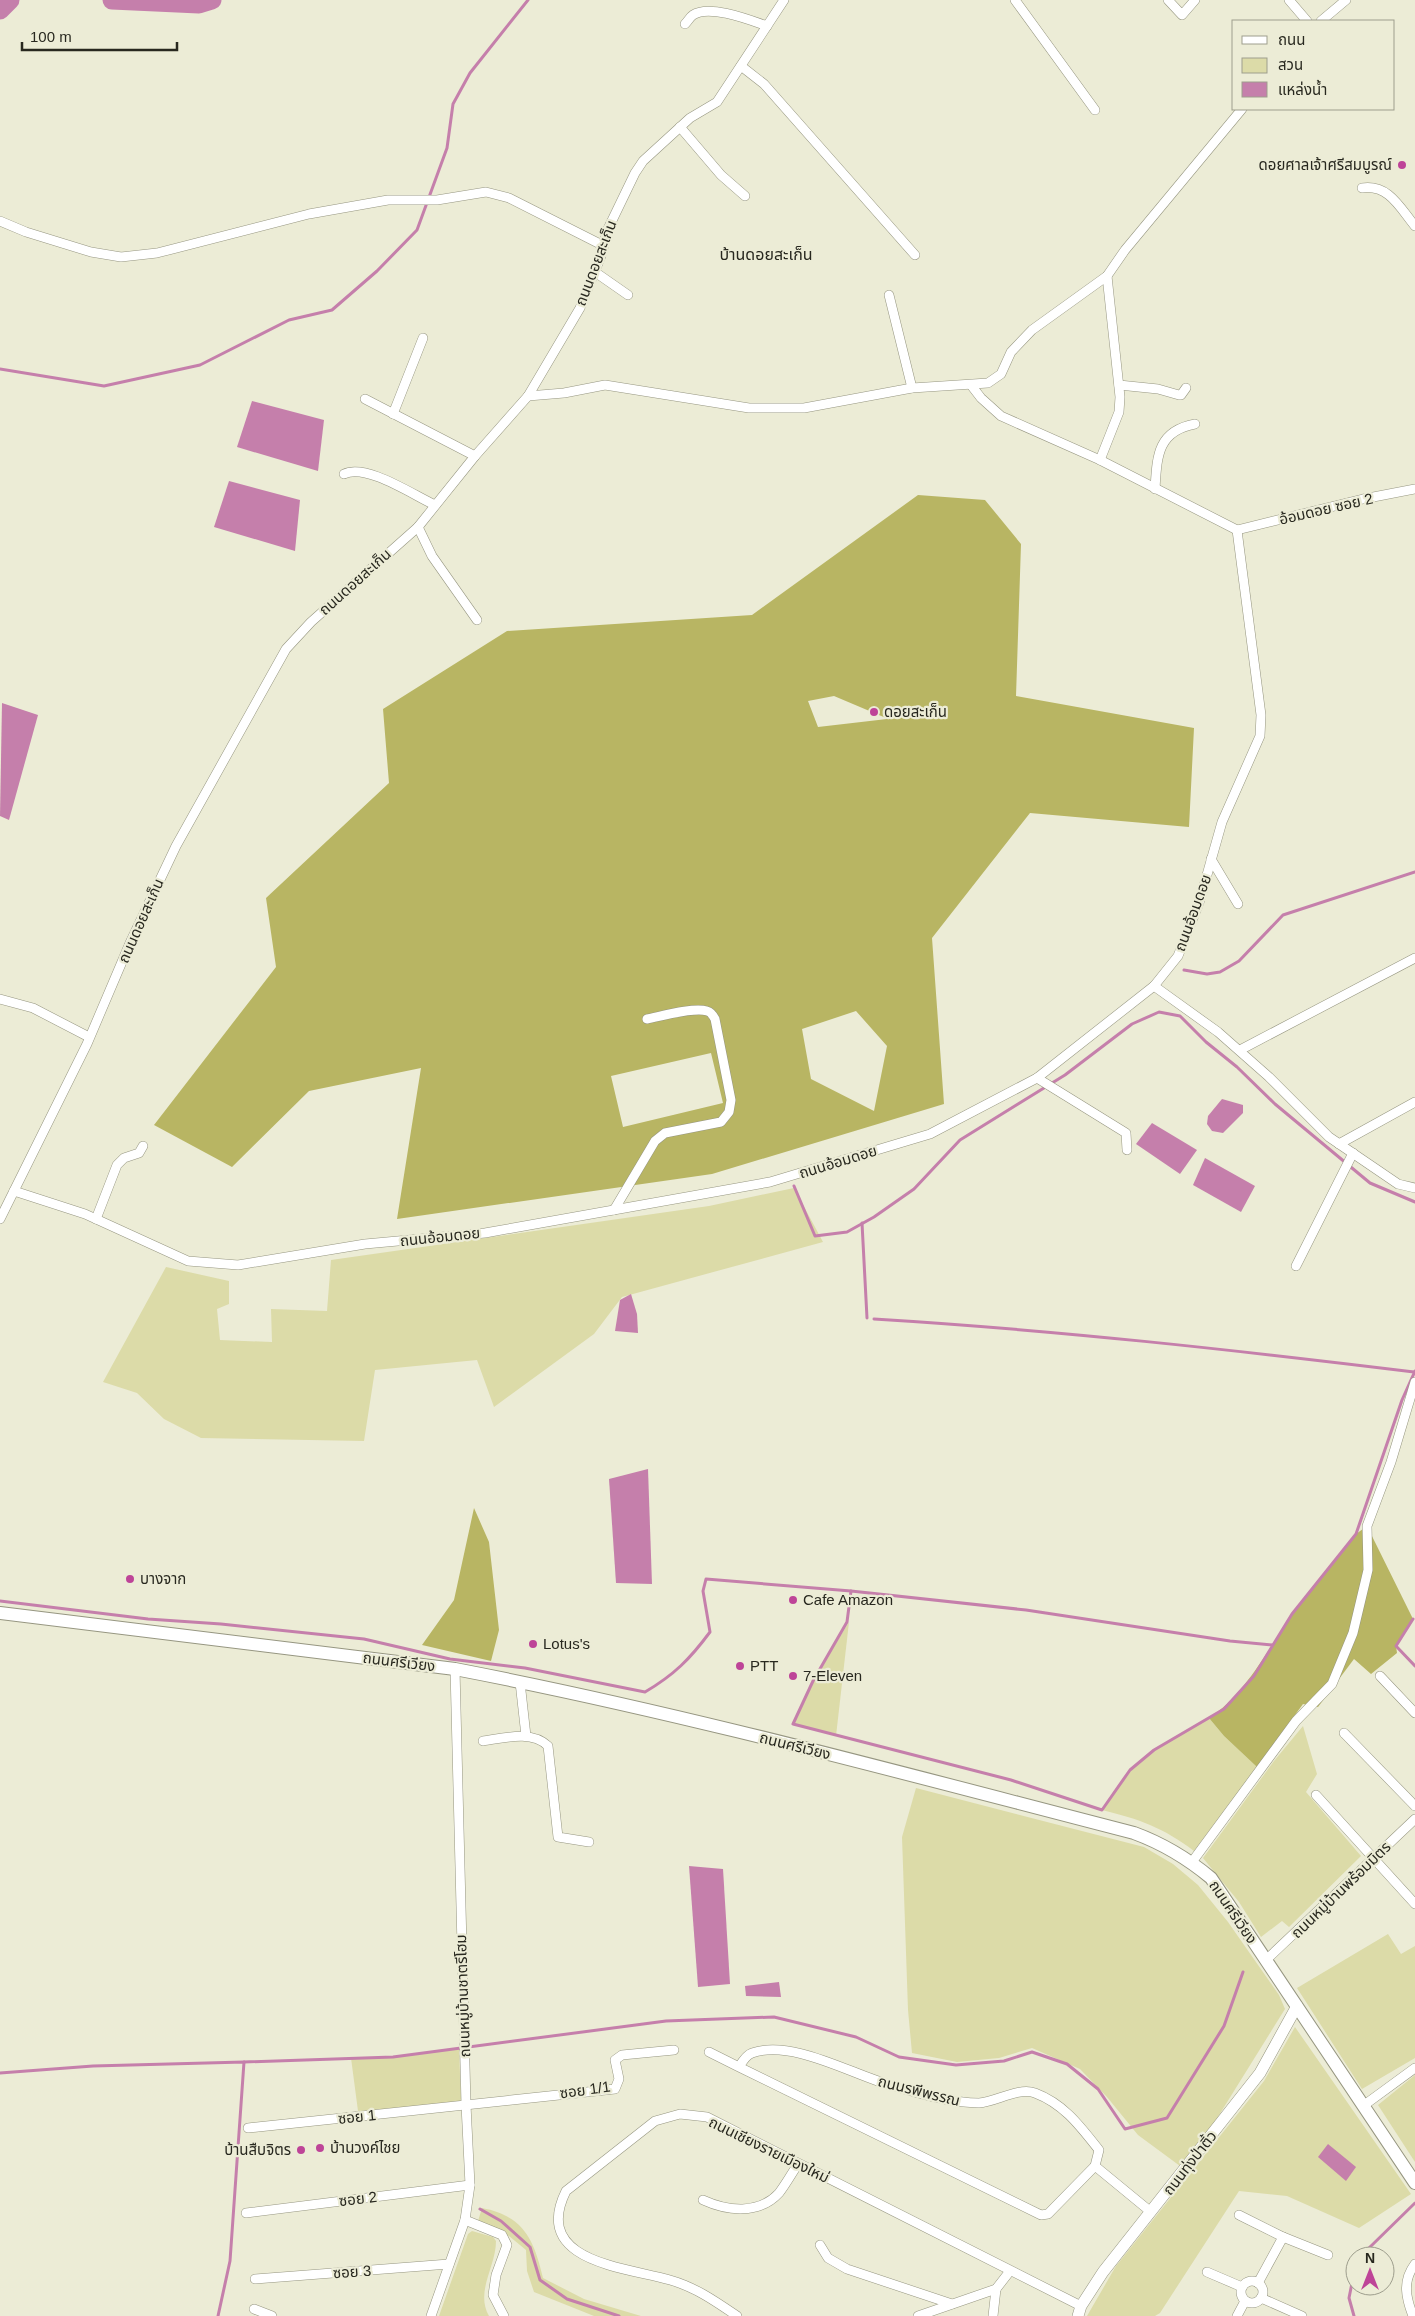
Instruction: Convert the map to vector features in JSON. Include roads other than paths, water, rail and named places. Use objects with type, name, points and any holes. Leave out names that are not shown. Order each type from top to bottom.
[{"type":"main road","name":"ถนนศรีเวียง","points":[[0,1614],[455,1669],[660,1711],[1134,1833],[1164,1844],[1192,1862],[1211,1878],[1415,2183]]},
{"type":"street","name":"ถนนดอยสะเก็น","points":[[0,1219],[89,1037],[176,846],[286,649],[311,622],[418,527],[475,456],[528,396],[564,338],[595,272],[604,246],[606,232],[636,173],[644,161],[680,128],[717,102],[784,0]]},
{"type":"street","points":[[1015,0],[1095,110]]},
{"type":"street","points":[[1168,0],[1182,15],[1195,0]]},
{"type":"street","points":[[1289,0],[1306,20]]},
{"type":"street","points":[[1322,20],[1346,0]]},
{"type":"street","points":[[685,24],[694,14],[705,12],[731,14],[767,26]]},
{"type":"street","points":[[741,66],[764,84],[915,254]]},
{"type":"street","points":[[528,396],[564,393],[605,385],[749,408],[804,408],[912,388],[988,383],[1002,374],[1011,352],[1032,330],[1107,276],[1125,250],[1241,110]]},
{"type":"street","points":[[680,128],[721,175],[745,196]]},
{"type":"street","points":[[1362,188],[1379,188],[1388,193],[1415,226]]},
{"type":"street","points":[[0,221],[26,232],[82,249],[121,257],[158,253],[309,214],[388,200],[437,200],[486,192],[509,198],[604,246]]},
{"type":"street","points":[[595,272],[628,295]]},
{"type":"street","points":[[1100,460],[1119,412],[1119,385],[1107,276]]},
{"type":"street","points":[[889,295],[912,388]]},
{"type":"street","points":[[393,414],[423,338]]},
{"type":"street","points":[[971,385],[981,398],[1001,416],[1100,460],[1237,530]]},
{"type":"street","points":[[1119,385],[1158,389],[1179,395],[1182,395],[1186,388]]},
{"type":"street","points":[[364,399],[475,456]]},
{"type":"street","points":[[1156,489],[1158,460],[1163,441],[1177,430],[1194,424]]},
{"type":"street","points":[[344,474],[354,471],[371,474],[435,505]]},
{"type":"street","name":"อ้อมดอย ซอย 2","points":[[1237,530],[1363,499],[1415,490]]},
{"type":"street","points":[[418,527],[432,556],[477,620]]},
{"type":"street","name":"ถนนอ้อมดอย","points":[[14,1191],[96,1219],[188,1261],[238,1265],[365,1244],[485,1233],[770,1182],[930,1134],[1037,1078],[1154,986],[1178,956],[1199,903],[1222,822],[1260,736],[1261,715],[1237,530]]},
{"type":"street","points":[[1211,859],[1238,904]]},
{"type":"street","points":[[1240,1050],[1415,958]]},
{"type":"street","points":[[1154,986],[1240,1050],[1329,1137],[1398,1184],[1415,1188]]},
{"type":"street","points":[[0,999],[33,1008],[89,1037]]},
{"type":"street","points":[[614,1210],[655,1141],[665,1133],[721,1122],[729,1112],[731,1100],[715,1019],[711,1013],[696,1011],[647,1019]]},
{"type":"street","points":[[1037,1078],[1126,1132],[1128,1150]]},
{"type":"street","points":[[1339,1144],[1415,1102]]},
{"type":"street","points":[[96,1219],[117,1165],[124,1158],[139,1154],[143,1146]]},
{"type":"street","points":[[1296,1266],[1353,1153]]},
{"type":"street","points":[[1192,1862],[1296,1721],[1332,1684],[1353,1633],[1368,1570],[1367,1526],[1391,1462],[1415,1382]]},
{"type":"street","name":"ถนนหมู่บ้านชาตรีโฮม","points":[[431,2316],[464,2220],[470,2185],[464,2040],[455,1669]]},
{"type":"street","points":[[1380,1676],[1415,1713]]},
{"type":"street","points":[[520,1682],[526,1736]]},
{"type":"street","points":[[1344,1733],[1415,1806]]},
{"type":"street","points":[[483,1741],[526,1736],[540,1738],[548,1746],[558,1837],[589,1842]]},
{"type":"street","points":[[1316,1795],[1415,1904]]},
{"type":"street","name":"ถนนหมู่บ้านพร้อมมิตร","points":[[1266,1960],[1415,1819]]},
{"type":"street","name":"ถนนทุ่งป่าติ้ว","points":[[1080,2311],[1103,2272],[1260,2073],[1297,2006]]},
{"type":"street","name":"ซอย 1/1","points":[[466,2105],[615,2089],[619,2079],[616,2060],[622,2055],[674,2050]]},
{"type":"street","name":"ถนนรพีพรรณ","points":[[739,2066],[750,2054],[768,2050],[797,2053],[889,2085],[958,2102],[982,2103],[1024,2092],[1033,2092],[1062,2107],[1074,2119],[1099,2150],[1095,2166]]},
{"type":"street","points":[[709,2052],[1042,2215],[1048,2214],[1095,2166],[1151,2212]]},
{"type":"street","points":[[1364,2106],[1415,2068]]},
{"type":"street","name":"ซอย 1","points":[[248,2128],[466,2105]]},
{"type":"street","name":"ถนนเชียงรายเมืองใหม่","points":[[737,2316],[700,2291],[670,2280],[606,2265],[579,2254],[564,2237],[557,2222],[559,2206],[566,2191],[655,2121],[680,2114],[707,2117],[1010,2271],[1080,2311]]},
{"type":"street","points":[[703,2200],[725,2209],[747,2208],[766,2203],[778,2193],[798,2164]]},
{"type":"street","name":"ซอย 2","points":[[246,2212],[470,2185]]},
{"type":"street","points":[[1239,2215],[1284,2237],[1328,2255]]},
{"type":"street","points":[[464,2220],[502,2235],[507,2245],[496,2275],[493,2295],[504,2316]]},
{"type":"street","points":[[1258,2283],[1284,2237]]},
{"type":"street","points":[[820,2245],[828,2258],[847,2269],[952,2304]]},
{"type":"street","name":"ซอย 3","points":[[255,2279],[449,2264]]},
{"type":"street","points":[[1413,2316],[1406,2292],[1407,2280],[1415,2264]]},
{"type":"street","points":[[993,2316],[996,2289],[1010,2271]]},
{"type":"street","points":[[1207,2272],[1242,2288]]},
{"type":"street","points":[[1247,2282],[1258,2283],[1263,2289],[1261,2298],[1253,2303],[1245,2301],[1241,2295],[1242,2288],[1247,2282]]},
{"type":"street","points":[[918,2316],[996,2289]]},
{"type":"street","points":[[1261,2298],[1302,2316]]},
{"type":"street","points":[[1237,2316],[1245,2301]]},
{"type":"street","points":[[254,2309],[272,2316]]},
{"type":"water","points":[[252,401],[324,420],[318,471],[237,447]]},
{"type":"water","points":[[229,481],[300,500],[295,551],[214,527]]},
{"type":"water","points":[[2,703],[38,715],[9,820],[0,816]]},
{"type":"water","points":[[1222,1099],[1243,1105],[1243,1113],[1223,1133],[1212,1131],[1207,1124],[1208,1116]]},
{"type":"water","points":[[1152,1123],[1197,1150],[1180,1174],[1136,1144]]},
{"type":"water","points":[[1205,1158],[1255,1186],[1241,1212],[1193,1185]]},
{"type":"water","points":[[631,1294],[637,1314],[638,1333],[615,1331],[620,1300]]},
{"type":"water","points":[[648,1469],[652,1584],[616,1583],[609,1479]]},
{"type":"water","points":[[689,1866],[723,1869],[730,1984],[698,1987]]},
{"type":"water","points":[[779,1982],[781,1997],[746,1996],[745,1986]]},
{"type":"water","points":[[1328,2144],[1356,2167],[1346,2181],[1318,2157]]},
{"type":"waterway","points":[[0,10],[10,0]]},
{"type":"waterway","points":[[112,0],[199,4],[212,0]]},
{"type":"waterway","points":[[0,369],[104,386],[200,365],[289,320],[332,310],[377,271],[417,230],[447,148],[453,104],[470,73],[528,0]]},
{"type":"waterway","points":[[1184,970],[1207,974],[1220,972],[1239,961],[1283,915],[1415,872]]},
{"type":"waterway","points":[[794,1186],[815,1236],[847,1232],[874,1217],[914,1189],[960,1140],[1065,1075],[1132,1024],[1159,1012],[1180,1016],[1275,1104],[1370,1183],[1415,1202]]},
{"type":"waterway","points":[[862,1223],[867,1318]]},
{"type":"waterway","points":[[874,1319],[1144,1341],[1414,1372]]},
{"type":"waterway","points":[[1273,1645],[1230,1641],[1026,1610],[851,1591],[847,1622],[813,1681],[793,1724],[1011,1780],[1102,1810],[1130,1770],[1154,1750],[1224,1709],[1254,1676],[1292,1614],[1356,1534],[1402,1400],[1415,1371]]},
{"type":"waterway","points":[[0,1601],[148,1619],[221,1624],[364,1639],[450,1659],[525,1668],[645,1692],[681,1666],[710,1632],[703,1591],[706,1579],[851,1591]]},
{"type":"waterway","points":[[1413,1619],[1396,1646],[1415,1666]]},
{"type":"waterway","points":[[244,2062],[393,2057],[666,2021],[774,2017],[856,2037],[899,2057],[956,2065],[1004,2061],[1032,2052],[1067,2064],[1098,2089],[1125,2129],[1167,2118],[1224,2026],[1243,1972]]},
{"type":"waterway","points":[[0,2073],[93,2066],[244,2062],[230,2261],[218,2316]]},
{"type":"waterway","points":[[1371,2246],[1415,2203]]},
{"type":"waterway","points":[[480,2209],[501,2221],[530,2247],[540,2280],[567,2299],[619,2316]]},
{"type":"waterway","points":[[1349,2296],[1354,2316]]},
{"type":"place","name":"ดอยศาลเจ้าศรีสมบูรณ์","points":[[1402,165]]},
{"type":"place","name":"ดอยสะเก็น","points":[[874,712]]},
{"type":"place","name":"บางจาก","points":[[130,1579]]},
{"type":"place","name":"Cafe Amazon","points":[[793,1600]]},
{"type":"place","name":"Lotus's","points":[[533,1644]]},
{"type":"place","name":"PTT","points":[[740,1666]]},
{"type":"place","name":"7-Eleven","points":[[793,1676]]},
{"type":"place","name":"บ้านวงค์ไชย","points":[[320,2148]]},
{"type":"place","name":"บ้านสืบจิตร","points":[[301,2150]]},
{"type":"district","name":"บ้านดอยสะเก็น","points":[[766,254]]}]
